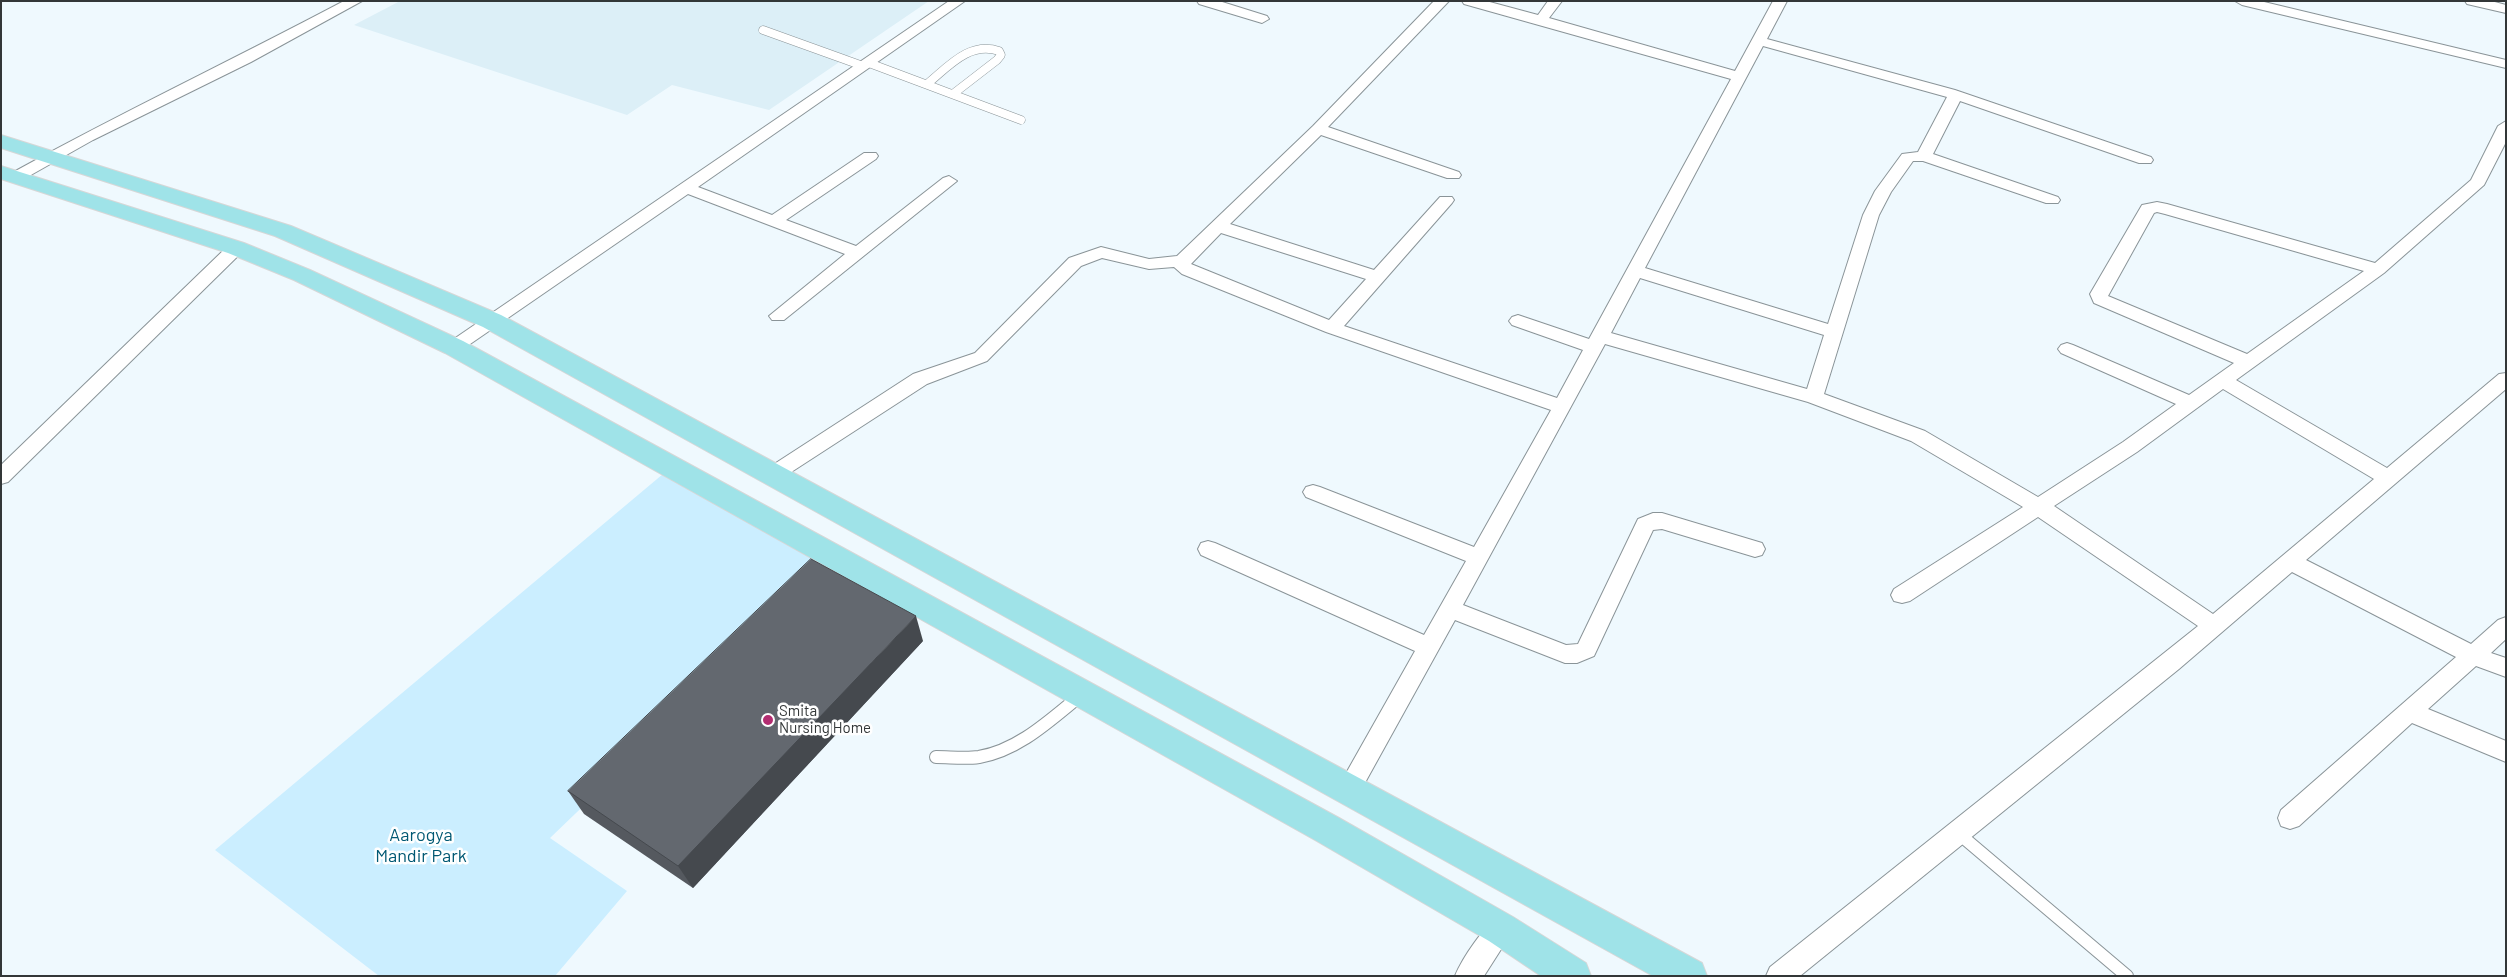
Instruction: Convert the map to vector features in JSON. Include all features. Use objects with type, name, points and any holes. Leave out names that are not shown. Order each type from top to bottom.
[{"type":"main road","points":[[1,141],[282,231],[492,321],[1689,976]]},
{"type":"main road","points":[[9,174],[236,248],[302,275],[454,347],[745,506],[792,535],[1082,694],[1501,929],[1573,976]]},
{"type":"main road","points":[[792,535],[827,505]]},
{"type":"street","points":[[9,174],[53,157],[355,1]]},
{"type":"street","points":[[454,347],[958,1]]},
{"type":"street","points":[[1204,1],[1262,19]]},
{"type":"street","points":[[772,475],[920,379],[981,357],[1076,262],[1101,252],[1149,264],[1182,261],[1318,129],[1442,1]]},
{"type":"street","points":[[1469,1],[1739,77]]},
{"type":"street","points":[[1541,20],[1555,1]]},
{"type":"street","points":[[1348,791],[1562,407],[1780,1]]},
{"type":"street","points":[[2242,1],[2506,64]]},
{"type":"street","points":[[2472,1],[2506,9]]},
{"type":"street","points":[[1759,41],[1956,95],[2145,160]]},
{"type":"street","points":[[1924,156],[1956,95]]},
{"type":"street","points":[[1902,595],[2130,447],[2378,269],[2478,182],[2506,126]]},
{"type":"street","points":[[1318,129],[1453,175]]},
{"type":"street","points":[[774,221],[870,156]]},
{"type":"street","points":[[1814,397],[1871,215],[1883,191],[1908,157],[1924,156],[2052,200]]},
{"type":"street","points":[[778,316],[949,181]]},
{"type":"street","points":[[686,188],[858,253]]},
{"type":"street","points":[[1332,328],[1446,200]]},
{"type":"street","points":[[2248,362],[2100,299],[2099,294],[2148,209],[2157,207],[2167,208],[2378,269]]},
{"type":"street","points":[[1218,226],[1377,278]]},
{"type":"street","points":[[1,477],[236,248]]},
{"type":"street","points":[[1182,261],[1182,266],[1188,270],[1332,328],[1562,407]]},
{"type":"street","points":[[1635,271],[1835,332]]},
{"type":"street","points":[[1518,321],[1814,397],[1918,436],[2038,506],[2214,626]]},
{"type":"street","points":[[2067,349],[2190,403]]},
{"type":"street","points":[[1779,976],[2214,626],[2388,478],[2497,396],[2506,379]]},
{"type":"street","points":[[2222,380],[2388,478]]},
{"type":"street","points":[[1313,492],[1479,558]]},
{"type":"street","points":[[1450,609],[1565,654],[1577,654],[1586,650],[1645,525],[1653,520],[1755,549]]},
{"type":"street","points":[[1208,548],[1428,647]]},
{"type":"street","points":[[2290,561],[2474,656],[2506,668]]},
{"type":"street","points":[[2290,818],[2506,626]]},
{"type":"street","points":[[2410,712],[2506,752]]},
{"type":"street","points":[[1468,976],[1501,929]]},
{"type":"lane","points":[[763,30],[927,84],[1021,120]]},
{"type":"lane","points":[[927,84],[974,49],[987,46],[999,51],[1001,55],[997,60],[953,94]]},
{"type":"lane","points":[[936,757],[978,757],[1000,752],[1018,742],[1082,694]]},
{"type":"lane","points":[[1958,833],[2128,976]]},
{"type":"shaded area","points":[[400,1],[929,1],[769,110],[672,85],[627,115],[354,25]]},
{"type":"green space","name":"Aarogya Mandir Park","points":[[663,474],[831,568],[550,838],[627,891],[555,976],[379,976],[215,850]]},
{"type":"building","points":[[811,559],[916,616],[678,866],[568,791]]},
{"type":"place","name":"Smita Nursing Home","points":[[768,720]]}]
